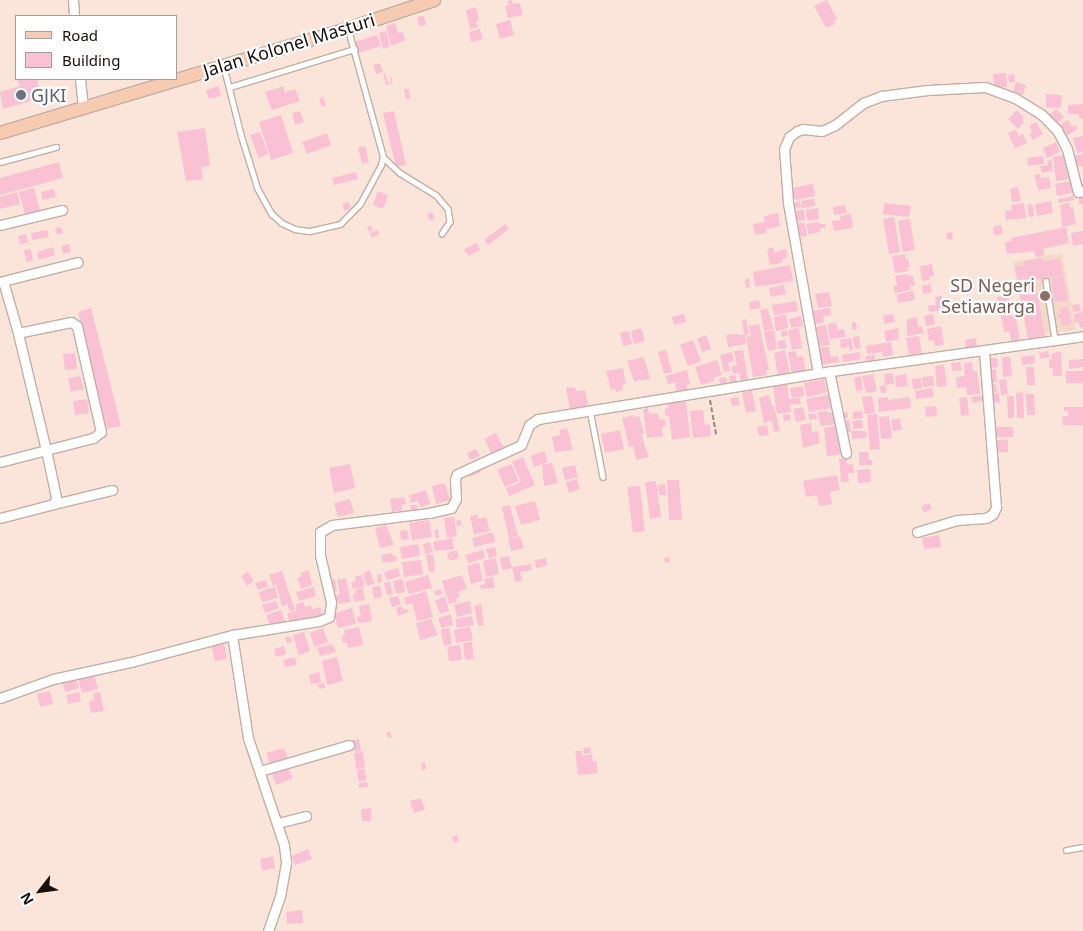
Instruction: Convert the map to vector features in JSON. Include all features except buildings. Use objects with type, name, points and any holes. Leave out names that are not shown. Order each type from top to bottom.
[{"type":"main road","name":"Jalan Kolonel Masturi","points":[[178,80],[347,29],[395,11],[434,0]]},
{"type":"main road","name":"Jalan Kolonel Masturi","points":[[0,133],[177,80]]},
{"type":"street","points":[[73,0],[74,15]]},
{"type":"street","points":[[80,80],[83,108]]},
{"type":"street","points":[[818,373],[788,202],[784,149],[787,140],[803,129],[822,131],[835,125],[863,103],[890,94],[985,87],[1015,98],[1042,114],[1057,130],[1067,149],[1081,192]]},
{"type":"street","points":[[0,225],[62,210]]},
{"type":"street","points":[[54,504],[56,497],[46,450],[18,333],[1,278],[78,262]]},
{"type":"street","points":[[0,462],[93,438],[99,435],[102,428],[75,323],[18,333]]},
{"type":"street","points":[[0,698],[53,679],[130,662],[232,635],[319,621],[329,617],[331,602],[322,566],[318,538],[320,532],[325,528],[451,508],[456,499],[456,479],[458,474],[521,445],[533,421],[829,371],[1083,336]]},
{"type":"street","points":[[917,532],[957,520],[986,518],[993,514],[996,506],[984,350]]},
{"type":"street","points":[[829,371],[846,453]]},
{"type":"street","points":[[0,518],[112,490]]},
{"type":"street","points":[[232,635],[244,723],[278,822],[286,862],[280,897],[268,931]]},
{"type":"street","points":[[260,771],[349,746]]},
{"type":"street","points":[[278,822],[306,816]]},
{"type":"lane","points":[[224,66],[242,138],[258,189],[272,214],[282,223],[295,229],[310,230],[340,224],[360,204],[381,165],[383,156],[347,29]]},
{"type":"lane","points":[[230,87],[354,49]]},
{"type":"lane","points":[[0,162],[56,147]]},
{"type":"lane","points":[[383,156],[400,173],[436,195],[448,208],[450,222],[442,234]]},
{"type":"lane","points":[[1046,281],[1056,339]]},
{"type":"lane","points":[[590,410],[603,477]]},
{"type":"lane","points":[[1066,850],[1083,847]]},
{"type":"path","points":[[708,390],[716,434]]},
{"type":"shaded area","name":"SD Negeri Setiawarga","points":[[1062,253],[1076,330],[1027,336],[1013,262]]},
{"type":"place","name":"GJKI","points":[[21,95]]},
{"type":"place","name":"SD Negeri Setiawarga","points":[[1045,296]]}]
